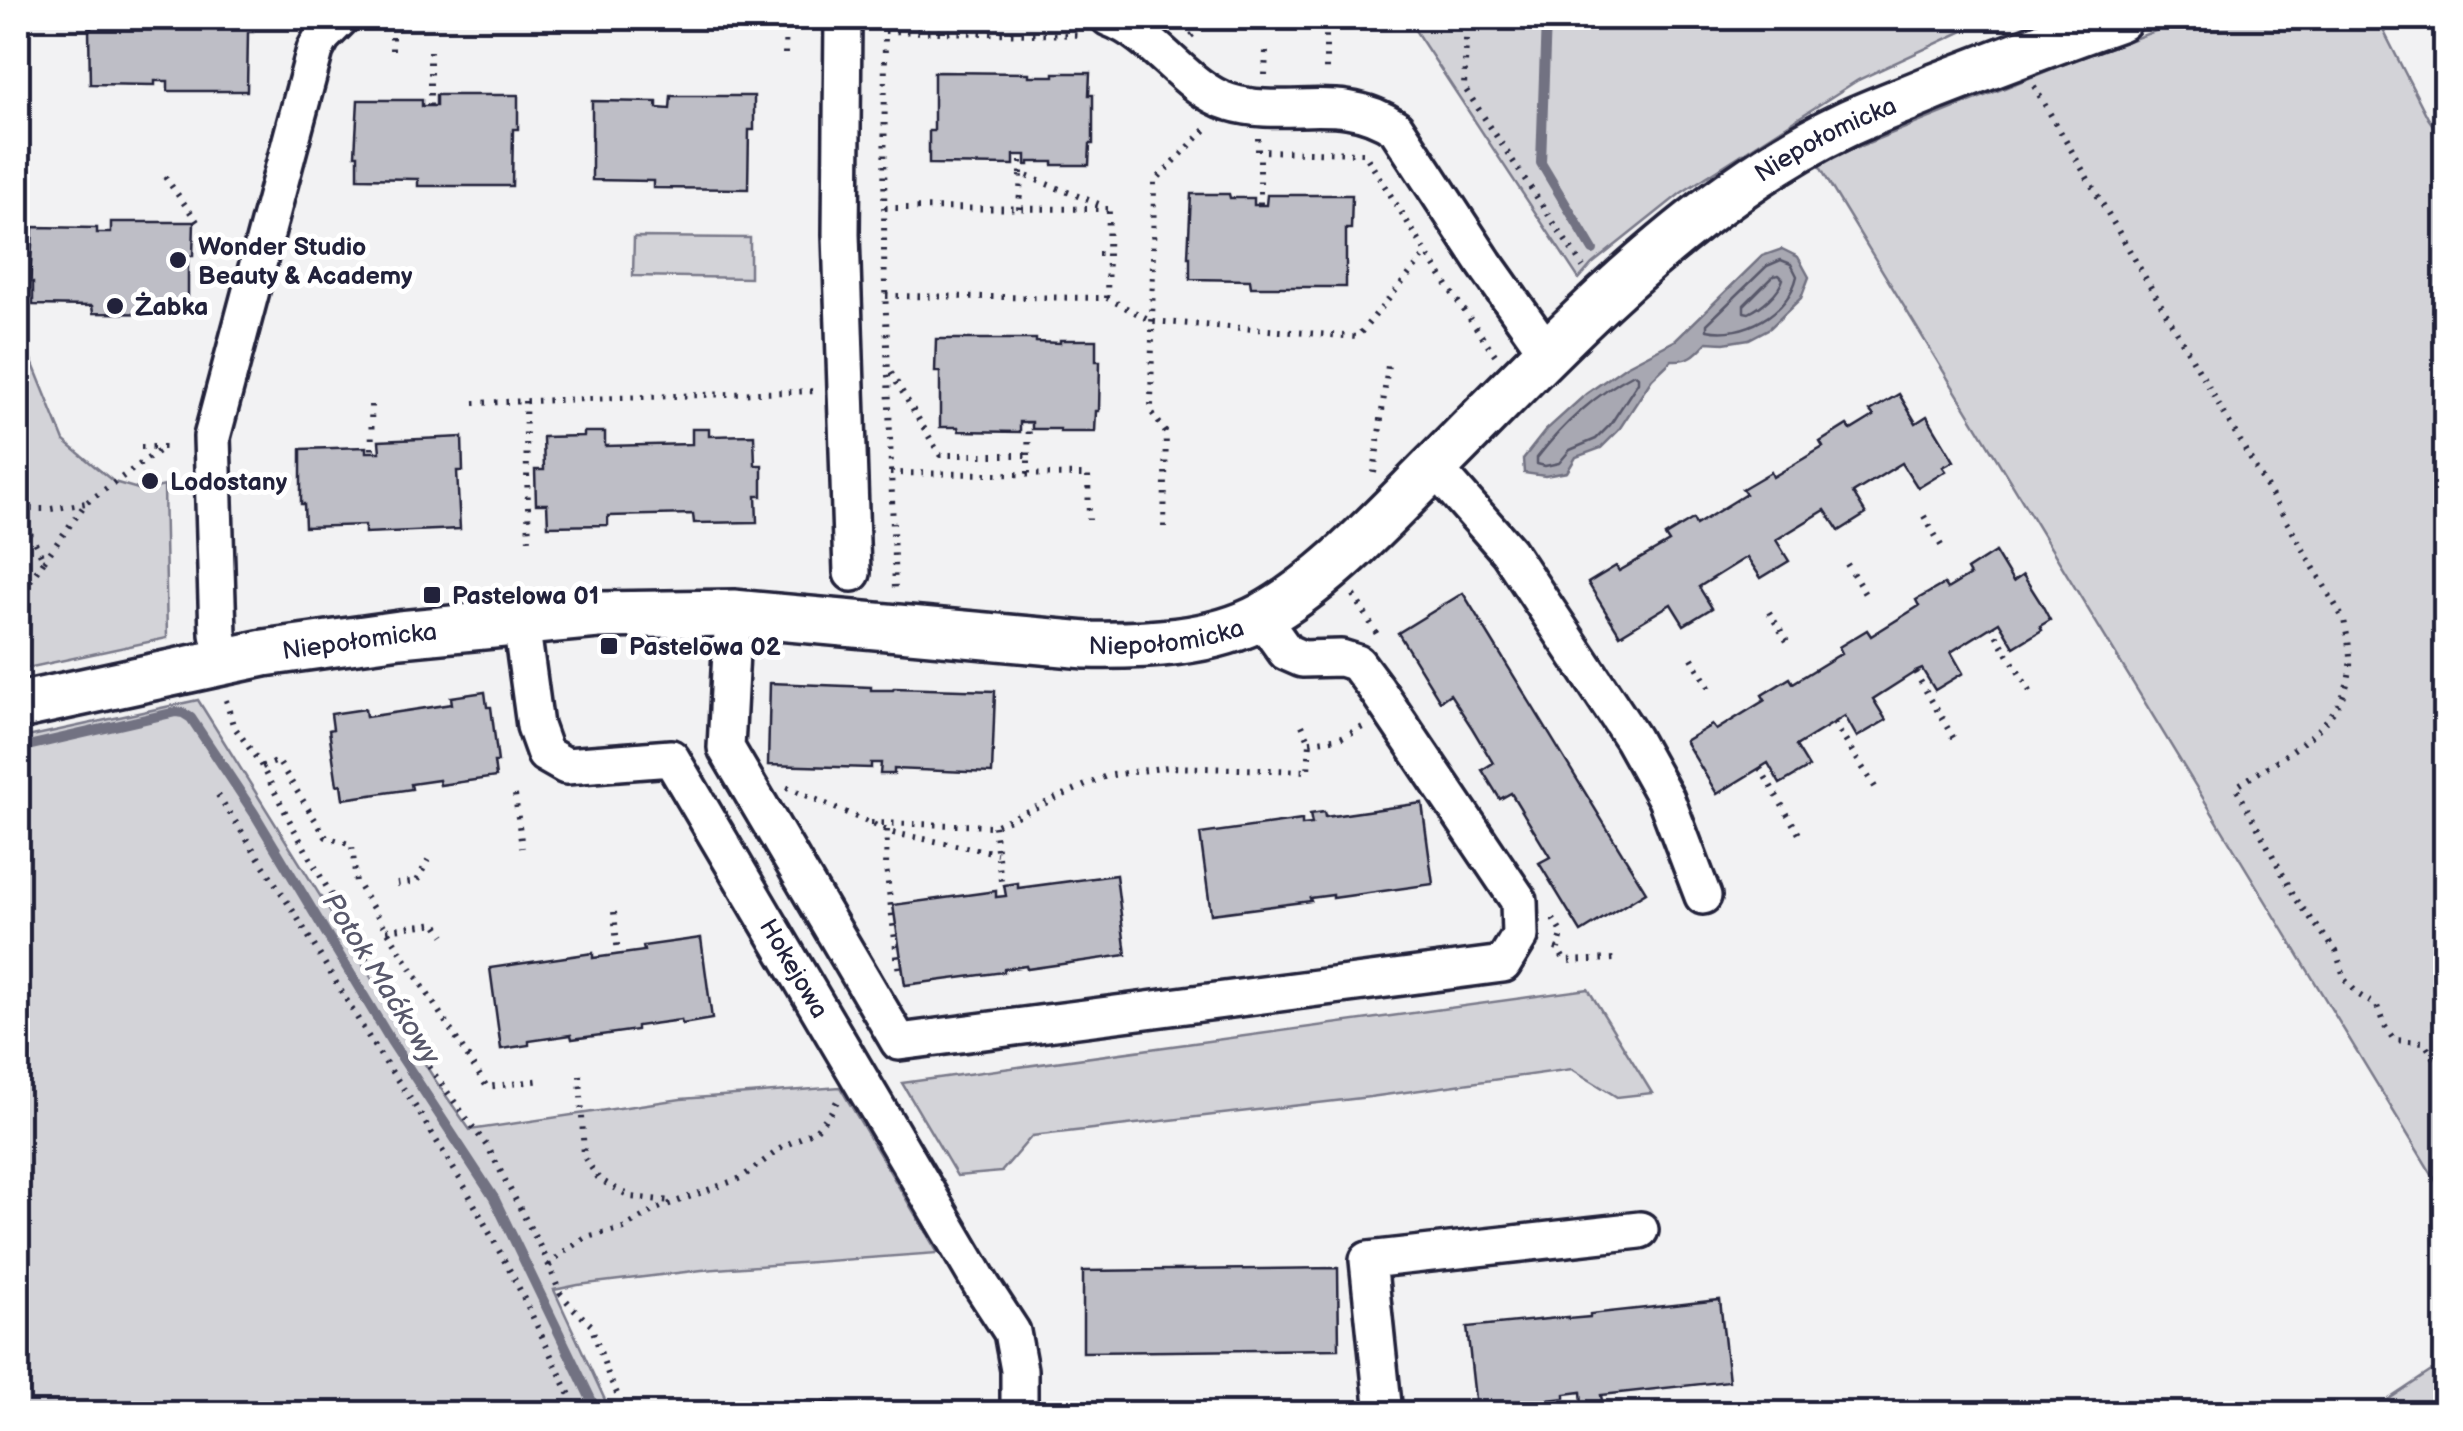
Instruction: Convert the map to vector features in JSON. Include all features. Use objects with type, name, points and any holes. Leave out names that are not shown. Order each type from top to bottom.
[{"type":"main road","name":"Niepołomicka","points":[[18,706],[222,678],[400,634],[615,614],[732,613],[1086,646],[1133,646],[1218,632],[1261,617],[1303,589],[1376,526],[1541,344],[1734,191],[1846,124],[2016,54],[2119,18]]},
{"type":"street","points":[[222,678],[212,437],[315,50],[341,18]]},
{"type":"street","points":[[844,18],[841,234],[852,574]]},
{"type":"street","points":[[1099,27],[1135,30],[1210,94],[1226,101],[1258,107],[1366,112],[1396,128],[1541,344]]},
{"type":"street","points":[[1434,466],[1508,550],[1632,738],[1666,799],[1704,896]]},
{"type":"street","points":[[732,613],[726,748],[899,1042],[1503,964],[1520,936],[1520,901],[1390,710],[1357,664],[1341,658],[1302,659],[1286,652],[1261,617]]},
{"type":"street","name":"Hokejowa","points":[[521,622],[535,726],[546,754],[566,766],[671,758],[1012,1332],[1019,1370],[1019,1414]]},
{"type":"street","points":[[1384,1414],[1368,1260],[1640,1230]]},
{"type":"path","points":[[392,18],[392,50]]},
{"type":"path","points":[[785,54],[786,18]]},
{"type":"path","points":[[885,18],[886,296],[895,606]]},
{"type":"path","points":[[1315,18],[1326,32],[1326,108]]},
{"type":"path","points":[[1467,18],[1464,86],[1604,297]]},
{"type":"path","points":[[885,31],[1077,33],[1099,27]]},
{"type":"path","points":[[430,50],[430,106]]},
{"type":"path","points":[[2016,54],[2344,620],[2350,669],[2342,698],[2314,734],[2236,787],[2296,899],[2336,951],[2345,980],[2377,1006],[2394,1040],[2424,1042],[2434,1057],[2446,1062]]},
{"type":"path","points":[[1164,527],[1166,433],[1152,411],[1154,182],[1206,128],[1223,128]]},
{"type":"path","points":[[1258,128],[1260,204]]},
{"type":"path","points":[[1260,152],[1364,153],[1503,367],[1541,344]]},
{"type":"path","points":[[1020,208],[1021,155]]},
{"type":"path","points":[[1021,174],[1110,209]]},
{"type":"path","points":[[165,177],[201,227]]},
{"type":"path","points":[[885,208],[1110,209]]},
{"type":"path","points":[[1106,298],[1110,209]]},
{"type":"path","points":[[1098,254],[1108,254]]},
{"type":"path","points":[[886,296],[1106,298],[1152,320],[1357,336],[1427,254]]},
{"type":"path","points":[[1374,479],[1388,365]]},
{"type":"path","points":[[889,370],[940,455],[1028,455]]},
{"type":"path","points":[[474,403],[846,390]]},
{"type":"path","points":[[525,401],[529,543]]},
{"type":"path","points":[[371,406],[372,452]]},
{"type":"path","points":[[1028,475],[1029,422]]},
{"type":"path","points":[[18,598],[86,503],[167,447],[141,448]]},
{"type":"path","points":[[850,473],[886,470],[892,474],[1088,475],[1089,520]]},
{"type":"path","points":[[44,561],[18,509],[86,503]]},
{"type":"path","points":[[1924,516],[1942,547]]},
{"type":"path","points":[[1847,564],[1865,594]]},
{"type":"path","points":[[1769,612],[1788,642]]},
{"type":"path","points":[[1991,626],[2031,693]]},
{"type":"path","points":[[1692,658],[1711,690]]},
{"type":"path","points":[[1915,672],[1954,739]]},
{"type":"path","points":[[222,678],[233,725],[262,767],[407,1030],[490,1149],[560,1292],[591,1324],[627,1414]]},
{"type":"path","points":[[1310,742],[1340,738],[1390,710]]},
{"type":"path","points":[[871,823],[994,826],[1106,776],[1168,767],[1308,772],[1310,742],[1300,721]]},
{"type":"path","points":[[1834,722],[1875,787]]},
{"type":"path","points":[[262,767],[278,762],[326,837],[352,844],[358,886],[486,1086],[543,1080]]},
{"type":"path","points":[[1760,768],[1799,834]]},
{"type":"path","points":[[776,782],[887,830],[997,852]]},
{"type":"path","points":[[218,795],[466,1189],[579,1414]]},
{"type":"path","points":[[515,795],[522,848]]},
{"type":"path","points":[[994,826],[1000,881]]},
{"type":"path","points":[[887,830],[886,867],[900,983]]},
{"type":"path","points":[[397,884],[416,881],[428,860]]},
{"type":"path","points":[[614,912],[618,954]]},
{"type":"path","points":[[387,930],[436,923],[444,935]]},
{"type":"path","points":[[1558,949],[1562,934]]},
{"type":"path","points":[[1520,936],[1558,949],[1565,961],[1614,959]]},
{"type":"path","points":[[580,1075],[584,1157],[599,1179],[631,1197],[673,1202]]},
{"type":"path","points":[[548,1266],[586,1238],[624,1228],[656,1208],[741,1178],[784,1146],[816,1130],[844,1086]]},
{"type":"shaded area","points":[[1407,18],[1991,18],[1858,80],[1681,193],[1592,264],[1579,279]]},
{"type":"shaded area","points":[[2191,18],[2377,18],[2428,118],[2445,142],[2445,1196],[1818,163],[2059,66]]},
{"type":"shaded area","points":[[634,237],[750,238],[750,278],[633,276]]},
{"type":"shaded area","points":[[18,327],[64,441],[114,482],[145,491],[164,486],[167,638],[18,670]]},
{"type":"shaded area","points":[[198,700],[470,1130],[681,1099],[840,1087],[938,1253],[702,1270],[554,1290],[611,1413],[18,1413],[18,739]]},
{"type":"shaded area","points":[[1588,989],[1652,1093],[1617,1097],[1572,1069],[1032,1136],[1001,1172],[957,1176],[902,1083]]},
{"type":"shaded area","points":[[2445,1362],[2445,1413],[2368,1413]]},
{"type":"water","points":[[1782,249],[1798,257],[1809,277],[1801,298],[1770,328],[1749,339],[1707,342],[1692,356],[1672,360],[1652,379],[1618,431],[1601,448],[1576,457],[1567,472],[1545,476],[1524,473],[1523,459],[1545,431],[1586,394],[1626,366],[1676,340],[1762,256]]},
{"type":"building","points":[[92,18],[253,18],[253,32],[248,32],[247,91],[168,91],[168,81],[155,81],[155,85],[90,84]]},
{"type":"building","points":[[934,72],[1029,76],[1090,73],[1093,144],[1089,165],[1026,165],[1026,155],[1014,155],[1014,165],[929,164],[929,131],[934,131]]},
{"type":"building","points":[[436,95],[518,95],[512,186],[418,186],[418,179],[358,178],[358,100],[422,100],[422,106],[436,106]]},
{"type":"building","points":[[671,96],[754,96],[748,189],[653,188],[653,181],[592,180],[592,101],[657,102],[657,108],[670,109]]},
{"type":"building","points":[[1191,194],[1254,198],[1254,205],[1266,205],[1267,195],[1352,195],[1351,229],[1346,229],[1346,287],[1251,287],[1250,280],[1190,279]]},
{"type":"building","points":[[111,222],[194,222],[193,256],[188,256],[188,314],[93,313],[92,306],[33,305],[33,227],[97,228],[97,233],[111,233]]},
{"type":"building","points":[[936,339],[1036,339],[1060,343],[1096,340],[1096,361],[1100,361],[1095,432],[1032,429],[1032,422],[1020,422],[1020,432],[940,427]]},
{"type":"building","points":[[1899,394],[1916,423],[1927,416],[1954,461],[1943,467],[1946,471],[1918,488],[1902,463],[1853,493],[1866,514],[1839,531],[1825,510],[1776,540],[1789,561],[1761,578],[1747,557],[1699,587],[1712,608],[1684,625],[1671,604],[1620,635],[1588,583],[1616,566],[1619,571],[1669,542],[1665,536],[1693,519],[1696,525],[1746,494],[1742,489],[1771,472],[1773,477],[1823,447],[1820,442],[1847,425],[1851,430],[1874,416],[1870,411]]},
{"type":"building","points":[[692,429],[709,429],[709,436],[754,435],[755,465],[762,465],[762,496],[756,496],[757,522],[694,523],[693,514],[608,516],[608,525],[548,526],[547,504],[536,504],[535,470],[544,470],[543,437],[605,432],[605,446],[692,444]]},
{"type":"building","points":[[462,437],[463,471],[457,471],[460,529],[365,533],[365,525],[305,527],[301,449],[366,447],[366,452],[380,452],[379,441]]},
{"type":"building","points":[[1995,552],[2013,582],[2023,575],[2042,605],[2050,620],[2040,626],[2042,630],[2014,647],[1999,622],[1951,652],[1963,673],[1935,690],[1922,669],[1915,672],[1873,699],[1886,720],[1857,737],[1845,716],[1796,746],[1809,767],[1780,784],[1768,763],[1717,794],[1685,741],[1712,725],[1716,730],[1765,700],[1762,695],[1790,678],[1793,683],[1842,653],[1839,647],[1867,630],[1871,636],[1919,606],[1916,600],[1944,584],[1947,589],[1970,575],[1967,570]]},
{"type":"building","points":[[1463,593],[1646,892],[1581,932],[1539,863],[1550,857],[1511,793],[1500,799],[1482,770],[1493,763],[1472,728],[1450,694],[1440,701],[1398,633]]},
{"type":"building","points":[[770,683],[871,690],[995,691],[992,773],[894,769],[894,774],[880,774],[881,763],[871,763],[871,768],[768,765]]},
{"type":"building","points":[[485,692],[487,707],[491,707],[498,762],[494,762],[496,777],[440,785],[439,780],[411,784],[412,789],[343,799],[341,784],[337,785],[329,730],[333,729],[331,714],[365,709],[366,717],[452,704],[451,697]]},
{"type":"building","points":[[1422,803],[1433,884],[1211,914],[1200,834],[1302,820],[1302,825],[1312,824],[1310,814],[1324,812],[1325,817]]},
{"type":"building","points":[[1116,875],[1126,955],[905,985],[893,905],[996,891],[996,897],[1006,896],[1004,885],[1018,883],[1018,888]]},
{"type":"building","points":[[701,938],[712,1019],[637,1026],[637,1030],[572,1039],[571,1035],[501,1049],[490,968],[593,953],[593,958],[644,951],[643,946]]},
{"type":"building","points":[[1338,1268],[1339,1349],[1083,1352],[1083,1271]]},
{"type":"building","points":[[1720,1300],[1729,1381],[1601,1395],[1602,1401],[1582,1403],[1581,1392],[1565,1394],[1565,1398],[1476,1408],[1467,1327],[1590,1317]]},
{"type":"building","points":[[792,1401],[835,1402],[834,1405],[854,1406],[854,1413],[865,1414],[791,1414]]},
{"type":"building","points":[[929,1404],[928,1414],[866,1414],[867,1406]]},
{"type":"waterway","points":[[1546,18],[1541,163],[1593,250]]},
{"type":"waterway","name":"Potok Maćkowy","points":[[32,745],[176,712],[191,718],[254,813],[391,1041],[494,1198],[598,1414]]},
{"type":"place","name":"Wonder Studio Beauty & Academy","points":[[178,260]]},
{"type":"place","name":"Żabka","points":[[115,306]]},
{"type":"place","name":"Lodostany","points":[[150,481]]},
{"type":"place","name":"Pastelowa 01","points":[[432,595]]},
{"type":"place","name":"Pastelowa 02","points":[[609,646]]}]
